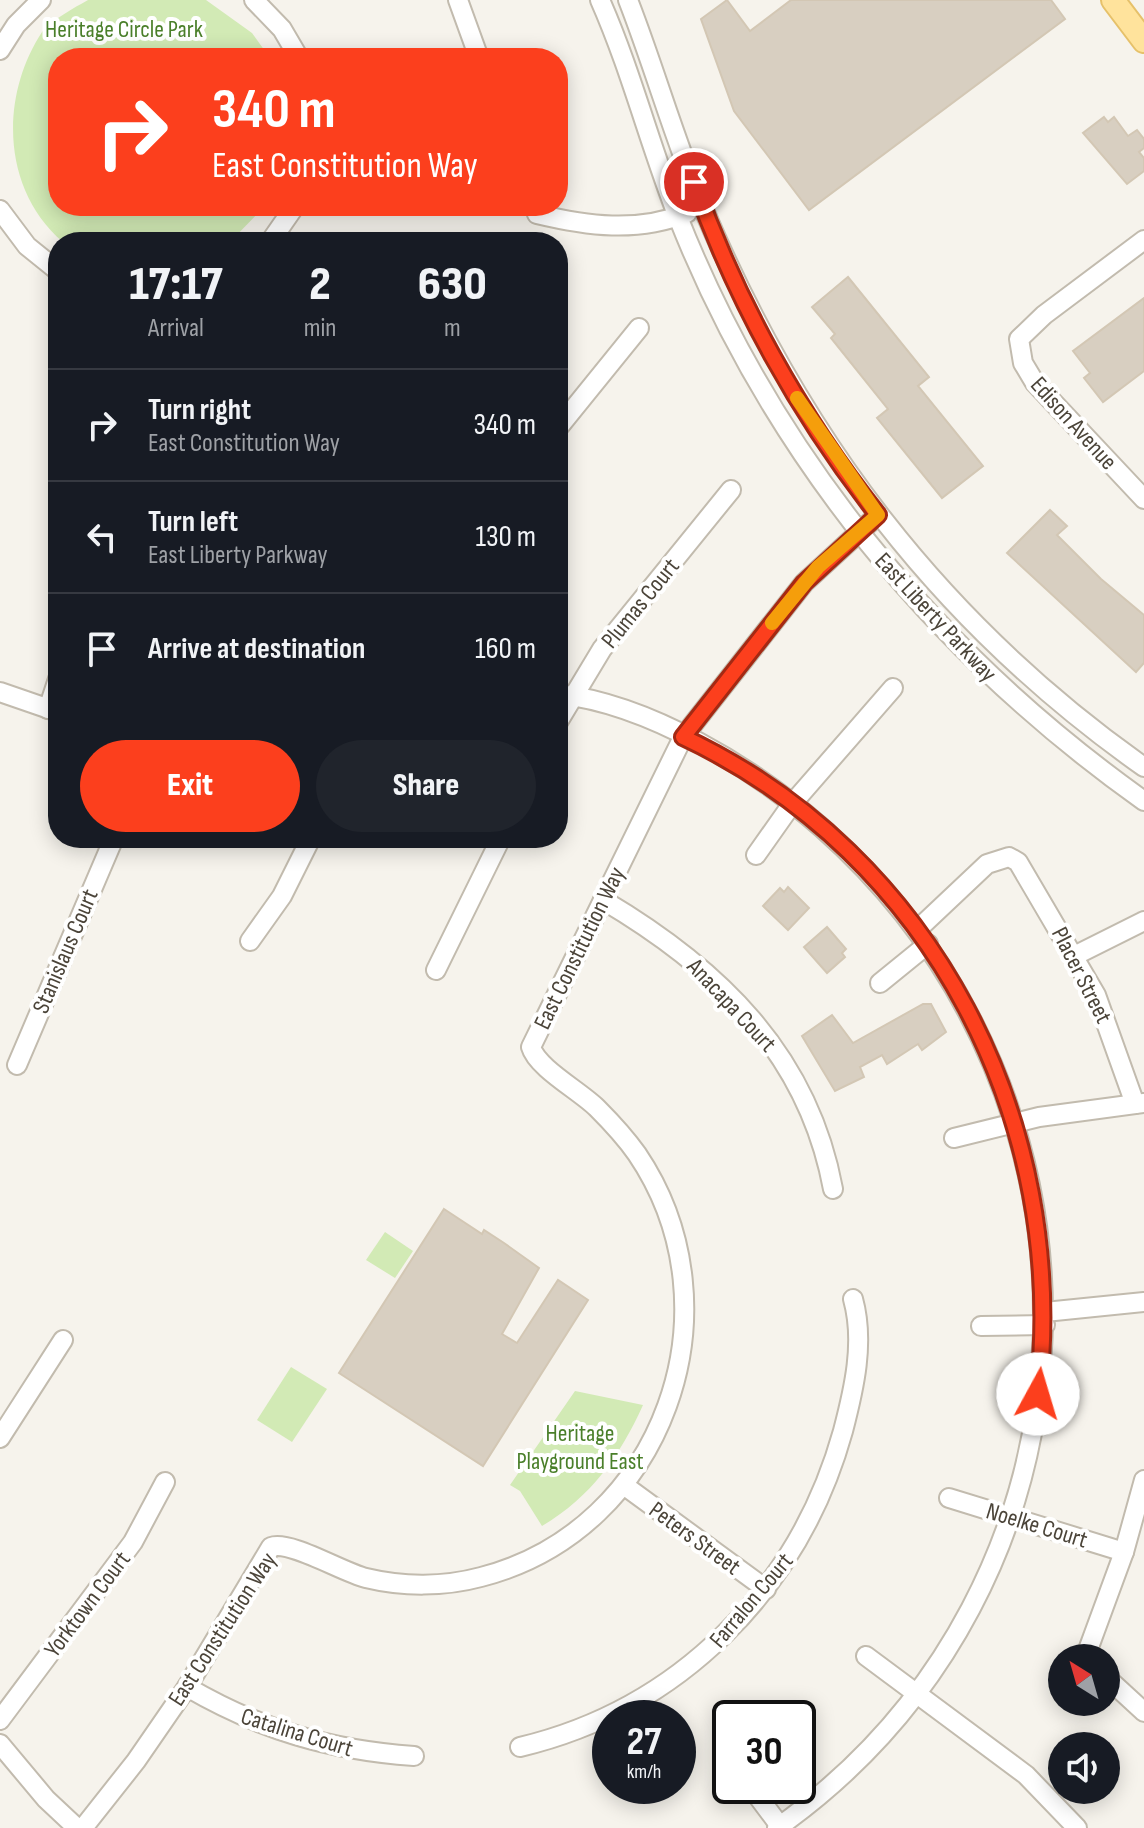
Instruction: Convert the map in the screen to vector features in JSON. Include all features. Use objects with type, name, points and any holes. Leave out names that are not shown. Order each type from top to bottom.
[{"type":"main road","points":[[1113,0],[1144,41]]},
{"type":"street","points":[[0,50],[16,25],[41,0]]},
{"type":"street","points":[[254,0],[282,29],[293,48]]},
{"type":"street","points":[[458,0],[475,48]]},
{"type":"street","name":"East Liberty Parkway","points":[[600,0],[678,217],[751,370],[813,471],[858,532],[939,626],[988,675],[1061,739],[1144,801]]},
{"type":"street","name":"East Liberty Parkway","points":[[628,0],[703,207],[746,303],[790,387],[837,460],[926,573],[1009,656],[1096,732],[1144,767]]},
{"type":"street","points":[[545,216],[579,224],[620,228],[678,217],[703,207]]},
{"type":"street","points":[[0,210],[27,246],[48,263]]},
{"type":"street","name":"Edison Avenue","points":[[1144,240],[1044,315],[1019,339],[1023,363],[1035,383],[1144,499]]},
{"type":"street","points":[[568,416],[639,328]]},
{"type":"street","name":"Plumas Court","points":[[568,691],[731,490]]},
{"type":"street","name":"East Constitution Way","points":[[80,1828],[187,1687],[271,1547],[289,1546],[338,1570],[390,1583],[449,1583],[500,1572],[538,1556],[578,1531],[625,1486],[661,1422],[675,1380],[684,1311],[677,1246],[659,1194],[629,1143],[597,1108],[538,1062],[531,1047],[683,737],[804,583],[878,515]]},
{"type":"street","points":[[756,855],[792,804],[893,688]]},
{"type":"street","points":[[0,692],[48,709]]},
{"type":"street","points":[[568,696],[636,715],[742,769],[792,804],[852,856],[923,937],[973,1019],[1014,1122],[1038,1217],[1045,1318],[1035,1417],[1010,1516],[966,1616],[918,1693],[870,1749],[784,1826],[765,1804]]},
{"type":"street","name":"Stanislaus Court","points":[[17,1065],[110,848]]},
{"type":"street","points":[[250,941],[282,896],[306,848]]},
{"type":"street","points":[[436,970],[496,848]]},
{"type":"street","name":"Placer Street","points":[[923,937],[987,864],[1009,857],[1026,872],[1076,955],[1140,1103]]},
{"type":"street","name":"Anacapa Court","points":[[603,900],[687,956],[728,994],[768,1039],[813,1114],[833,1189]]},
{"type":"street","points":[[1076,955],[1144,921]]},
{"type":"street","points":[[880,983],[923,937]]},
{"type":"street","points":[[954,1138],[1014,1122],[1140,1103]]},
{"type":"street","name":"Farralon Court","points":[[520,1747],[557,1738],[598,1722],[656,1691],[709,1650],[766,1589],[813,1514],[837,1451],[857,1358],[858,1320],[853,1299]]},
{"type":"street","points":[[981,1326],[1144,1302]]},
{"type":"street","points":[[0,1438],[63,1340]]},
{"type":"street","points":[[1089,1644],[1124,1552],[1144,1480]]},
{"type":"street","name":"Yorktown Court","points":[[0,1720],[133,1542],[165,1482]]},
{"type":"street","name":"Peters Street","points":[[625,1486],[766,1589]]},
{"type":"street","name":"Noelke Court","points":[[949,1498],[1124,1552]]},
{"type":"street","points":[[866,1656],[1026,1775],[1077,1828]]},
{"type":"street","name":"Catalina Court","points":[[187,1687],[238,1716],[304,1739],[367,1753],[414,1756]]},
{"type":"street","points":[[1120,1690],[1144,1712]]},
{"type":"street","points":[[0,1744],[46,1799],[80,1828]]},
{"type":"green space","name":"Heritage Circle Park","points":[[88,0],[206,0],[252,33],[263,48],[48,48],[48,216],[255,216],[240,232],[54,232],[43,220],[28,196],[18,169],[14,113],[28,57],[42,32]]},
{"type":"green space","points":[[385,1232],[413,1251],[395,1278],[366,1260]]},
{"type":"green space","points":[[291,1367],[327,1389],[292,1442],[257,1420]]},
{"type":"green space","name":"Heritage Playground East","points":[[575,1391],[643,1405],[602,1474],[575,1502],[542,1526],[520,1491],[510,1485]]},
{"type":"building","points":[[727,0],[750,31],[791,0],[1051,0],[1065,19],[809,210],[734,111],[701,19]]},
{"type":"building","points":[[1104,117],[1108,122],[1114,117],[1128,136],[1137,130],[1144,139],[1144,148],[1139,152],[1144,158],[1144,171],[1127,184],[1083,133]]},
{"type":"building","points":[[848,277],[929,377],[918,386],[983,466],[942,498],[877,418],[888,409],[831,338],[835,334],[812,307]]},
{"type":"building","points":[[1144,298],[1144,371],[1103,402],[1084,378],[1090,373],[1073,351]]},
{"type":"building","points":[[1050,510],[1067,526],[1057,535],[1101,579],[1144,615],[1144,663],[1136,672],[1007,553]]},
{"type":"building","points":[[788,887],[809,908],[788,930],[763,906],[780,888],[784,892]]},
{"type":"building","points":[[827,927],[846,949],[842,953],[845,957],[827,973],[804,947]]},
{"type":"building","points":[[923,1004],[931,1004],[946,1032],[922,1050],[918,1044],[887,1064],[882,1055],[860,1067],[864,1077],[835,1091],[802,1036],[832,1015],[853,1043]]},
{"type":"building","points":[[444,1209],[482,1234],[484,1230],[539,1268],[502,1334],[517,1343],[558,1280],[588,1300],[483,1466],[339,1373]]},
{"type":"slow traffic","points":[[772,623],[818,567],[878,515],[837,460],[797,398]]},
{"type":"route","points":[[694,182],[746,303],[790,387],[837,460],[878,515],[818,567],[683,737],[729,761],[778,793],[852,856],[917,930],[954,983],[995,1067],[1014,1122],[1038,1217],[1045,1325],[1038,1394]]}]
